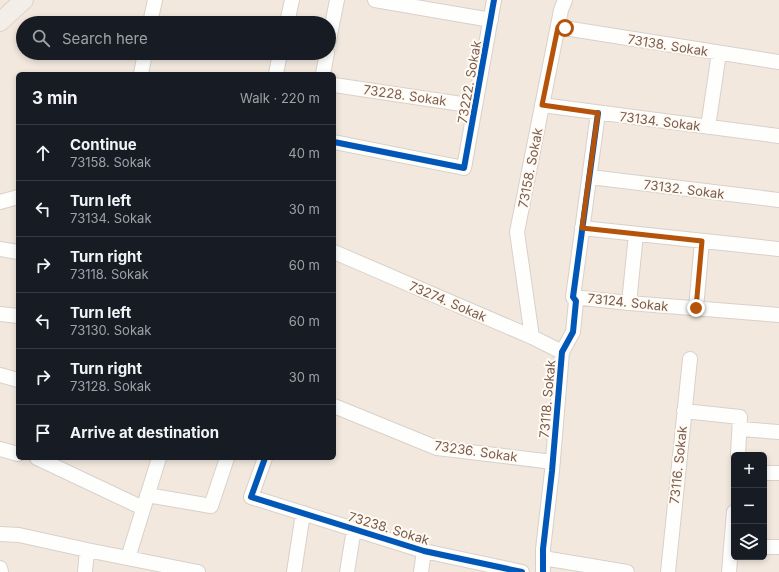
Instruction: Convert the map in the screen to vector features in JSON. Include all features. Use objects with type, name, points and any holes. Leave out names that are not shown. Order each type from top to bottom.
[{"type":"main road","points":[[0,22],[24,0]]},
{"type":"street","points":[[152,16],[155,0]]},
{"type":"street","points":[[289,16],[292,0]]},
{"type":"street","points":[[334,16],[337,0]]},
{"type":"street","points":[[375,0],[491,20]]},
{"type":"street","name":"73222. Sokak","points":[[336,142],[464,168],[494,0]]},
{"type":"street","name":"73158. Sokak","points":[[532,337],[517,232],[561,10],[565,0]]},
{"type":"street","name":"73138. Sokak","points":[[558,27],[779,62]]},
{"type":"street","points":[[708,127],[719,53]]},
{"type":"street","points":[[141,72],[144,60]]},
{"type":"street","points":[[276,72],[279,60]]},
{"type":"street","points":[[322,72],[325,60]]},
{"type":"street","name":"73228. Sokak","points":[[336,85],[475,106]]},
{"type":"street","name":"73134. Sokak","points":[[542,105],[779,136]]},
{"type":"street","name":"73118. Sokak","points":[[543,565],[543,550],[553,462],[562,352],[573,332],[576,301],[573,296],[598,113]]},
{"type":"street","name":"73132. Sokak","points":[[590,178],[779,200]]},
{"type":"street","points":[[0,202],[16,198]]},
{"type":"street","points":[[582,228],[779,249]]},
{"type":"street","points":[[629,303],[636,234]]},
{"type":"street","points":[[696,308],[702,241]]},
{"type":"street","points":[[0,248],[16,252]]},
{"type":"street","name":"73274. Sokak","points":[[336,256],[532,337],[562,352]]},
{"type":"street","name":"73124. Sokak","points":[[573,296],[629,303],[779,315]]},
{"type":"street","points":[[0,314],[16,316]]},
{"type":"street","name":"73116. Sokak","points":[[668,572],[690,359]]},
{"type":"street","points":[[0,375],[16,379]]},
{"type":"street","name":"73236. Sokak","points":[[336,407],[437,448],[553,462]]},
{"type":"street","points":[[684,411],[740,417],[738,452]]},
{"type":"street","points":[[740,429],[779,432]]},
{"type":"street","points":[[0,450],[16,454]]},
{"type":"street","points":[[42,460],[145,502],[211,506],[226,460]]},
{"type":"street","points":[[128,558],[158,460]]},
{"type":"street","name":"73238. Sokak","points":[[264,460],[251,497],[424,551],[522,572]]},
{"type":"street","points":[[767,473],[779,473]]},
{"type":"street","points":[[294,572],[303,513]]},
{"type":"street","points":[[347,572],[354,529]]},
{"type":"street","points":[[0,534],[19,535],[198,572]]},
{"type":"street","points":[[767,547],[779,547]]},
{"type":"street","points":[[85,572],[88,550]]},
{"type":"street","points":[[421,572],[424,551]]},
{"type":"street","points":[[729,572],[731,559]]},
{"type":"street","points":[[543,565],[627,572]]},
{"type":"street","points":[[0,568],[1,572]]},
{"type":"shaded area","points":[[0,0],[779,0],[779,572],[0,572]]},
{"type":"cycle path","points":[[336,142],[464,168],[494,0]]},
{"type":"cycle path","points":[[543,572],[543,549],[552,471],[562,352],[573,332],[576,301],[573,297],[598,113]]},
{"type":"cycle path","points":[[264,460],[251,497],[424,551],[522,572]]},
{"type":"route","points":[[565,28],[558,27],[542,105],[598,113],[582,228],[702,241],[696,308]]}]
